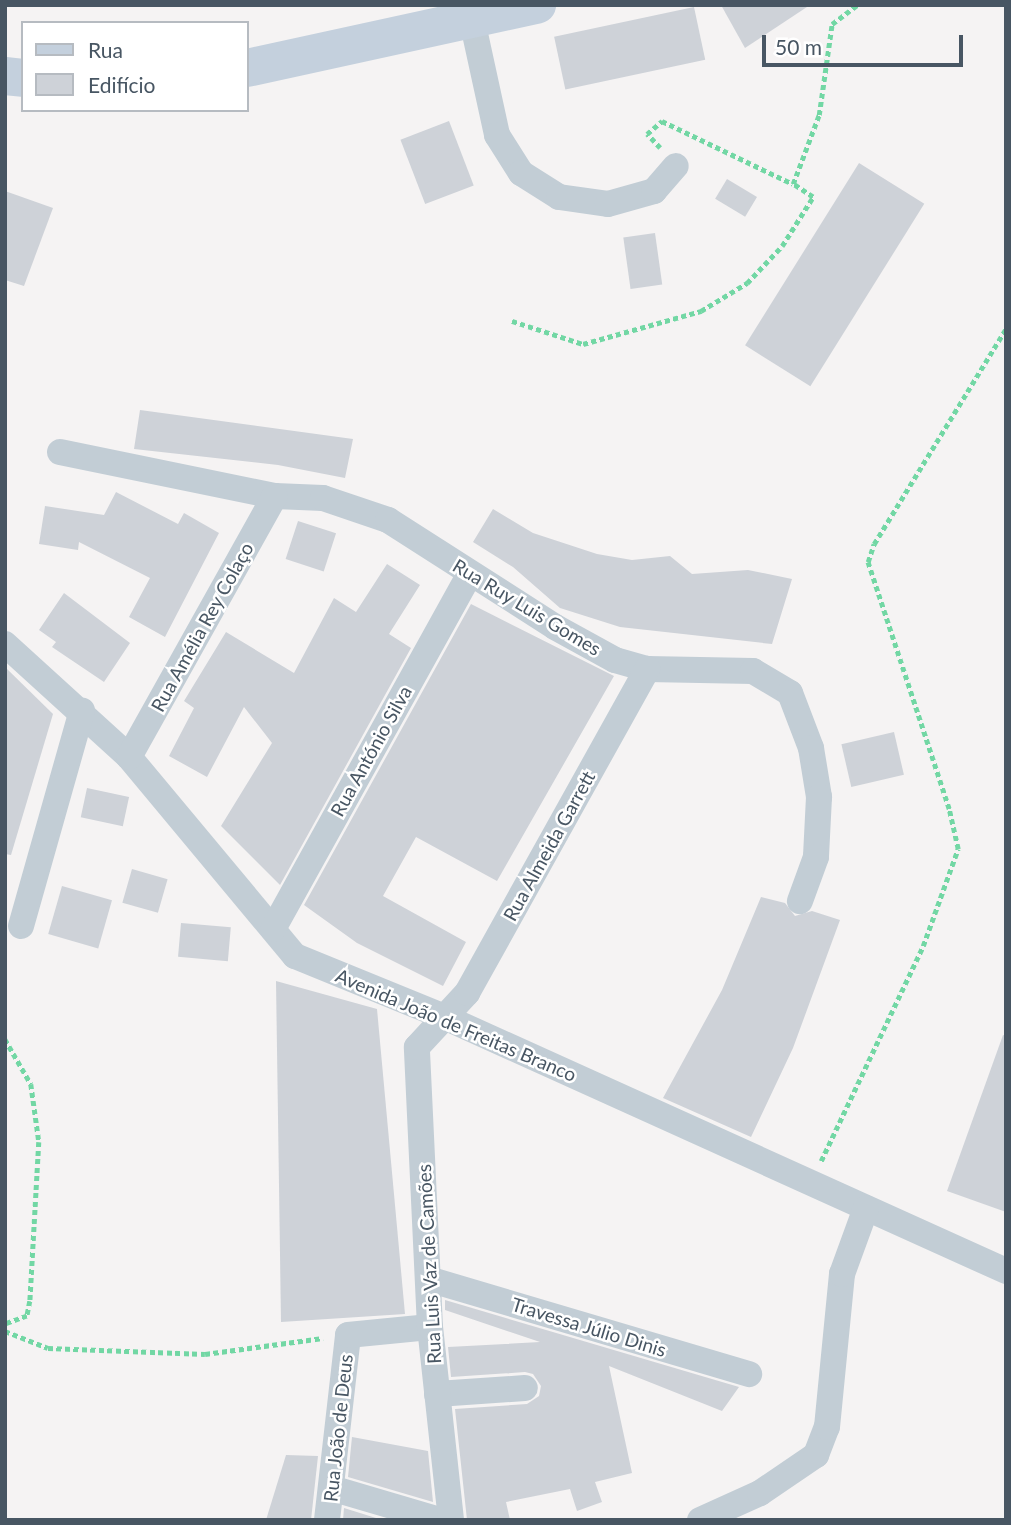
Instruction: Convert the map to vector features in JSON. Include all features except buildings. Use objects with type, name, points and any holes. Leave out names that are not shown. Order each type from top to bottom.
[{"type":"main road","points":[[248,68],[537,5]]},
{"type":"street","points":[[472,20],[497,135],[521,173],[559,197],[608,204],[654,191],[676,166]]},
{"type":"street","name":"Rua Ruy Luis Gomes","points":[[60,452],[275,496],[323,498],[388,520],[470,574],[603,653],[647,669],[754,671],[790,693],[811,748],[819,797],[816,857],[800,901]]},
{"type":"street","name":"Rua Amélia Rey Colaço","points":[[129,757],[275,496]]},
{"type":"street","name":"Rua António Silva","points":[[272,929],[470,574]]},
{"type":"street","name":"Avenida João de Freitas Branco","points":[[5,644],[82,710],[129,757],[295,956],[442,1016],[1006,1271]]},
{"type":"street","name":"Rua Almeida Garrett","points":[[442,1016],[467,993],[647,669]]},
{"type":"street","points":[[20,926],[82,710]]},
{"type":"street","name":"Rua Luis Vaz de Camões","points":[[442,1016],[416,1047],[430,1327],[451,1520]]},
{"type":"street","points":[[700,1520],[760,1493],[816,1455],[827,1427],[842,1274],[866,1208]]},
{"type":"street","name":"Travessa Júlio Dinis","points":[[428,1279],[749,1374]]},
{"type":"street","name":"Rua João de Deus","points":[[327,1520],[348,1335],[430,1327]]},
{"type":"street","points":[[437,1394],[525,1388]]},
{"type":"street","points":[[331,1488],[440,1520]]},
{"type":"path","points":[[793,184],[819,115],[832,24],[857,5]]},
{"type":"path","points":[[512,321],[583,344],[701,311],[747,283],[782,246],[813,197],[793,184],[662,121],[647,134],[676,166]]},
{"type":"path","points":[[810,1183],[923,946],[958,849],[949,809],[868,562],[874,544],[1006,329]]},
{"type":"path","points":[[5,1039],[32,1084],[39,1142],[30,1301],[27,1316],[5,1324]]},
{"type":"path","points":[[5,1331],[48,1348],[205,1354],[348,1335]]}]
